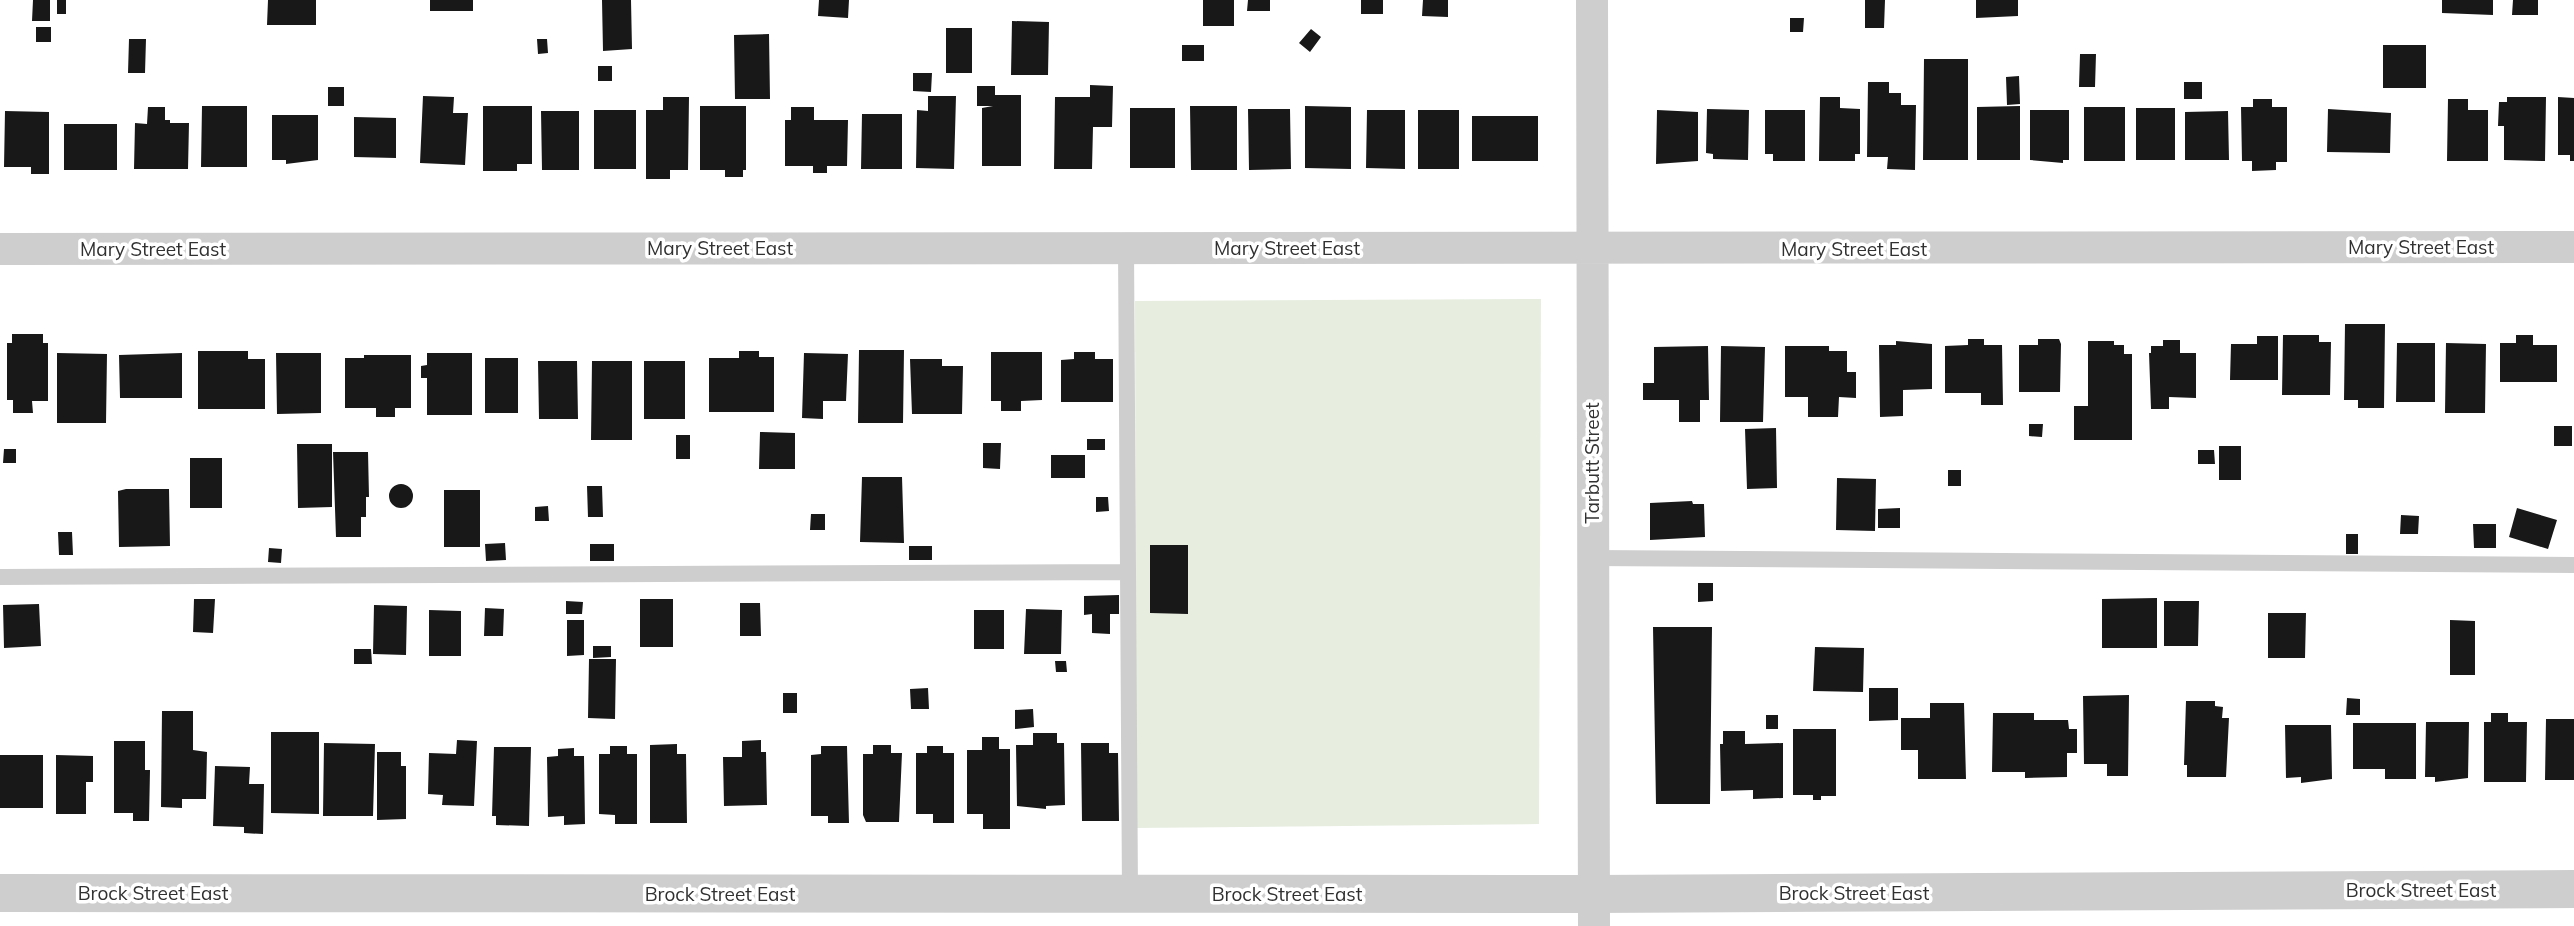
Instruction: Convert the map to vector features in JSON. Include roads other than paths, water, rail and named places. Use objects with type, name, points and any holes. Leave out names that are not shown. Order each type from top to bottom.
[{"type":"street","name":"Tarbutt Street","points":[[1592,0],[1593,910]]},
{"type":"street","name":"Mary Street East","points":[[0,249],[1592,250],[2574,247]]},
{"type":"street","name":"Brock Street East","points":[[0,893],[1130,894],[1593,910],[2574,889]]},
{"type":"lane","points":[[1126,248],[1130,894]]},
{"type":"lane","points":[[1592,558],[2574,565]]},
{"type":"lane","points":[[0,577],[1127,572]]}]
